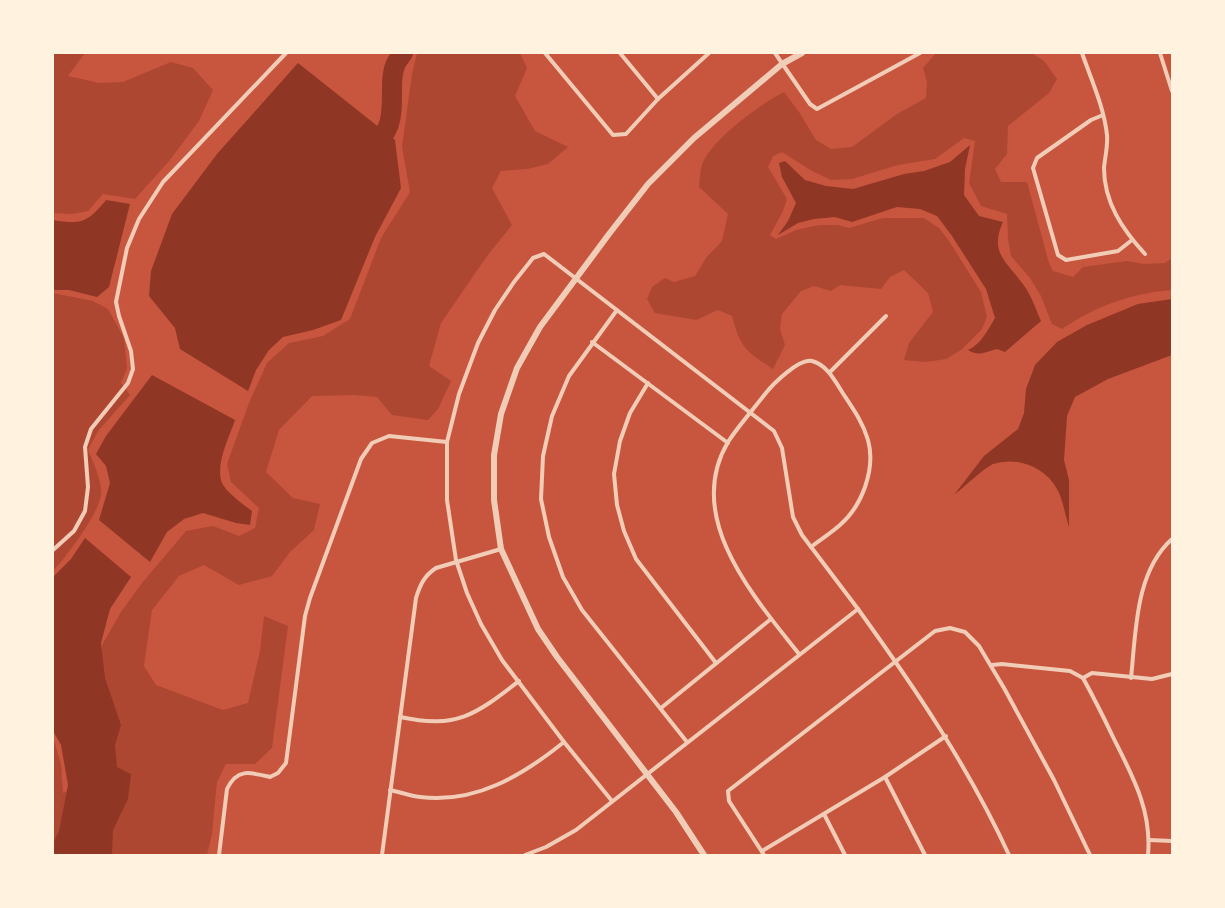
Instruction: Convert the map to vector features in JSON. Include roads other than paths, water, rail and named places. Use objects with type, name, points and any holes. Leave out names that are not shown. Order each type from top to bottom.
[{"type":"street","points":[[53,550],[74,531],[85,511],[88,487],[85,448],[91,429],[128,383],[132,369],[131,351],[119,316],[116,302],[126,248],[139,219],[163,182],[286,53]]},
{"type":"street","points":[[545,53],[613,135],[626,134],[658,99],[709,53]]},
{"type":"street","points":[[620,53],[658,99]]},
{"type":"street","points":[[699,53],[703,57]]},
{"type":"street","points":[[775,53],[810,104],[817,109],[920,53]]},
{"type":"street","points":[[704,855],[676,812],[549,646],[538,629],[501,549],[494,500],[494,455],[501,414],[517,368],[540,327],[648,184],[694,138],[782,64],[802,53]]},
{"type":"street","points":[[1082,53],[1103,115],[1107,136],[1104,169],[1107,194],[1116,217],[1132,240],[1145,254]]},
{"type":"street","points":[[1160,53],[1172,92]]},
{"type":"street","points":[[1103,115],[1091,120],[1038,158],[1033,168],[1058,255],[1066,260],[1118,251],[1132,240]]},
{"type":"street","points":[[612,801],[564,742],[502,660],[480,624],[467,593],[456,560],[447,500],[447,442],[459,394],[478,343],[495,310],[533,258],[544,254],[774,431],[782,448],[793,517],[802,535],[896,661],[946,736],[977,791],[1009,855]]},
{"type":"street","points":[[617,310],[592,342],[569,376],[552,416],[543,456],[541,499],[549,537],[563,577],[582,610],[687,742]]},
{"type":"street","points":[[830,372],[886,316]]},
{"type":"street","points":[[592,342],[728,443]]},
{"type":"street","points":[[799,654],[771,619],[741,576],[728,553],[717,518],[714,491],[719,466],[728,443],[751,412],[772,385],[802,361],[812,360],[830,372],[860,420],[868,442],[869,465],[865,488],[854,509],[840,525],[811,547]]},
{"type":"street","points":[[648,383],[630,413],[620,441],[614,474],[617,504],[624,531],[636,559],[716,663]]},
{"type":"street","points":[[219,855],[227,790],[230,782],[240,774],[251,772],[270,777],[278,773],[286,763],[307,610],[361,459],[372,443],[389,436],[447,442]]},
{"type":"street","points":[[1131,678],[1138,614],[1146,583],[1155,561],[1172,539]]},
{"type":"street","points":[[382,855],[416,598],[420,584],[427,574],[436,568],[456,560],[501,549]]},
{"type":"street","points":[[525,855],[546,847],[576,830],[858,609]]},
{"type":"street","points":[[660,708],[771,619]]},
{"type":"street","points":[[946,736],[885,777],[763,853],[729,801],[728,791],[935,631],[950,628],[965,632],[979,646],[992,665],[1054,780],[1090,855]]},
{"type":"street","points":[[992,665],[1002,664],[1070,671],[1083,678],[1137,785],[1146,814],[1149,840],[1148,855]]},
{"type":"street","points":[[1083,678],[1092,673],[1152,679],[1172,674]]},
{"type":"street","points":[[400,717],[424,722],[446,721],[466,717],[487,706],[519,681]]},
{"type":"street","points":[[390,790],[420,797],[449,797],[476,793],[504,783],[535,765],[564,742]]},
{"type":"street","points":[[885,777],[925,855]]},
{"type":"street","points":[[824,814],[845,855]]},
{"type":"street","points":[[1149,840],[1172,841]]},
{"type":"waterway","points":[[367,151],[382,137],[389,123],[392,107],[393,71],[396,63],[403,53]]}]
